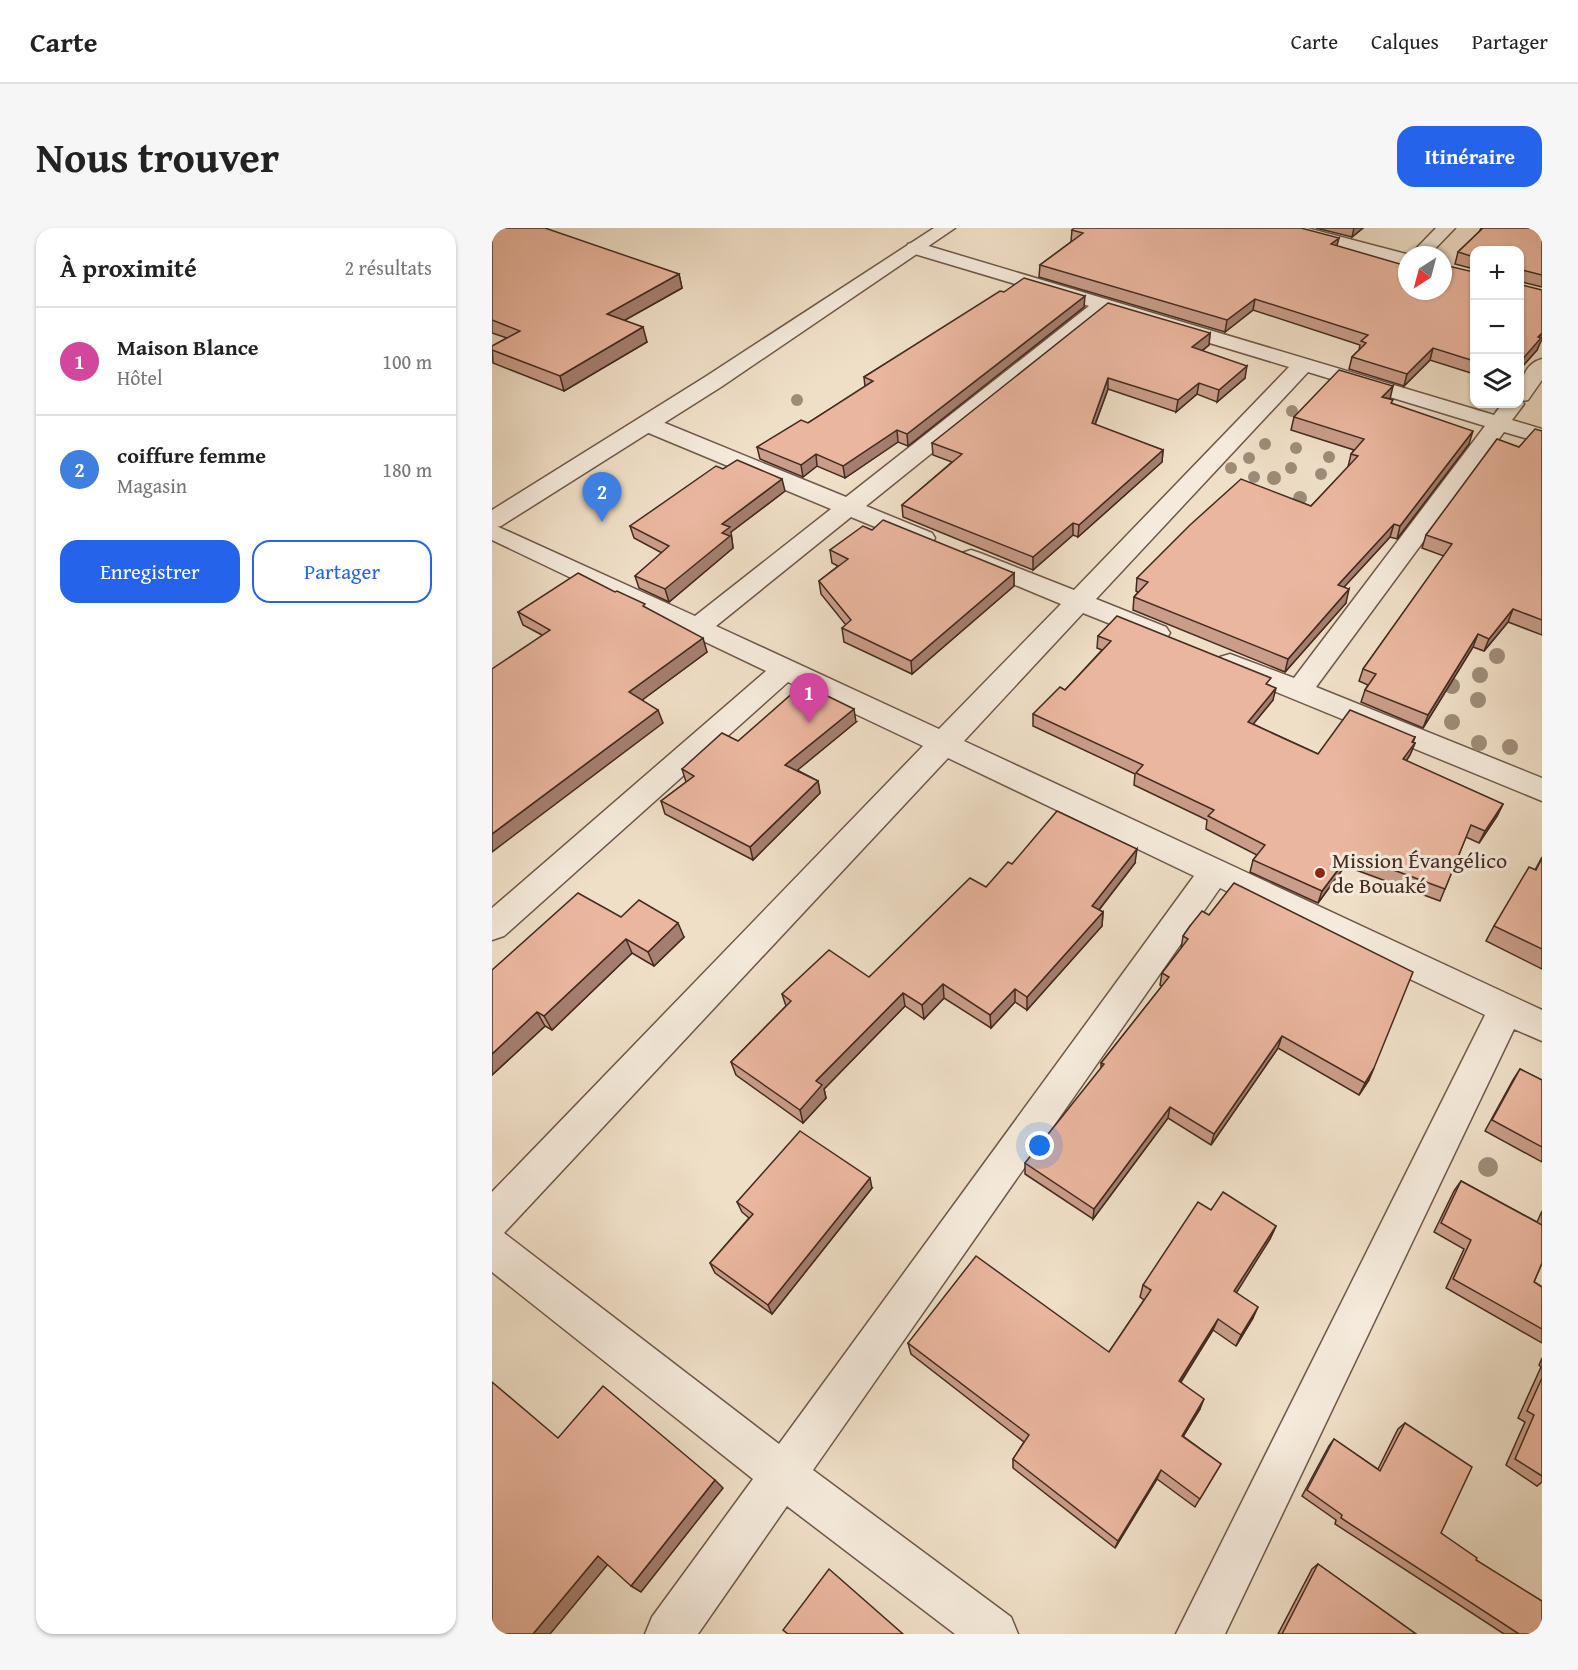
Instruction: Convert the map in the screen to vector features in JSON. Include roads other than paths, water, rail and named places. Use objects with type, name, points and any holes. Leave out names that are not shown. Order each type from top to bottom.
[{"type":"street","points":[[492,521],[647,424],[946,228]]},
{"type":"street","points":[[1286,228],[1398,258]]},
{"type":"street","points":[[1428,246],[1446,228]]},
{"type":"street","points":[[915,248],[1542,436]]},
{"type":"street","points":[[698,627],[1104,304]]},
{"type":"street","points":[[492,1219],[1304,364]]},
{"type":"street","points":[[1524,390],[1542,365]]},
{"type":"street","points":[[1299,691],[1510,408]]},
{"type":"street","points":[[647,424],[1178,642]]},
{"type":"street","points":[[492,531],[1542,1026]]},
{"type":"street","points":[[1211,655],[1542,790]]},
{"type":"street","points":[[492,927],[786,669]]},
{"type":"street","points":[[669,1634],[1215,872]]},
{"type":"street","points":[[1200,1634],[1506,1009]]},
{"type":"street","points":[[492,1247],[783,1475],[994,1634]]},
{"type":"place","name":"coiffure femme","points":[[602,522]]},
{"type":"place","name":"Maison Blance","points":[[809,723]]},
{"type":"place","name":"Mission Évangélico de Bouaké","points":[[1320,873]]}]
